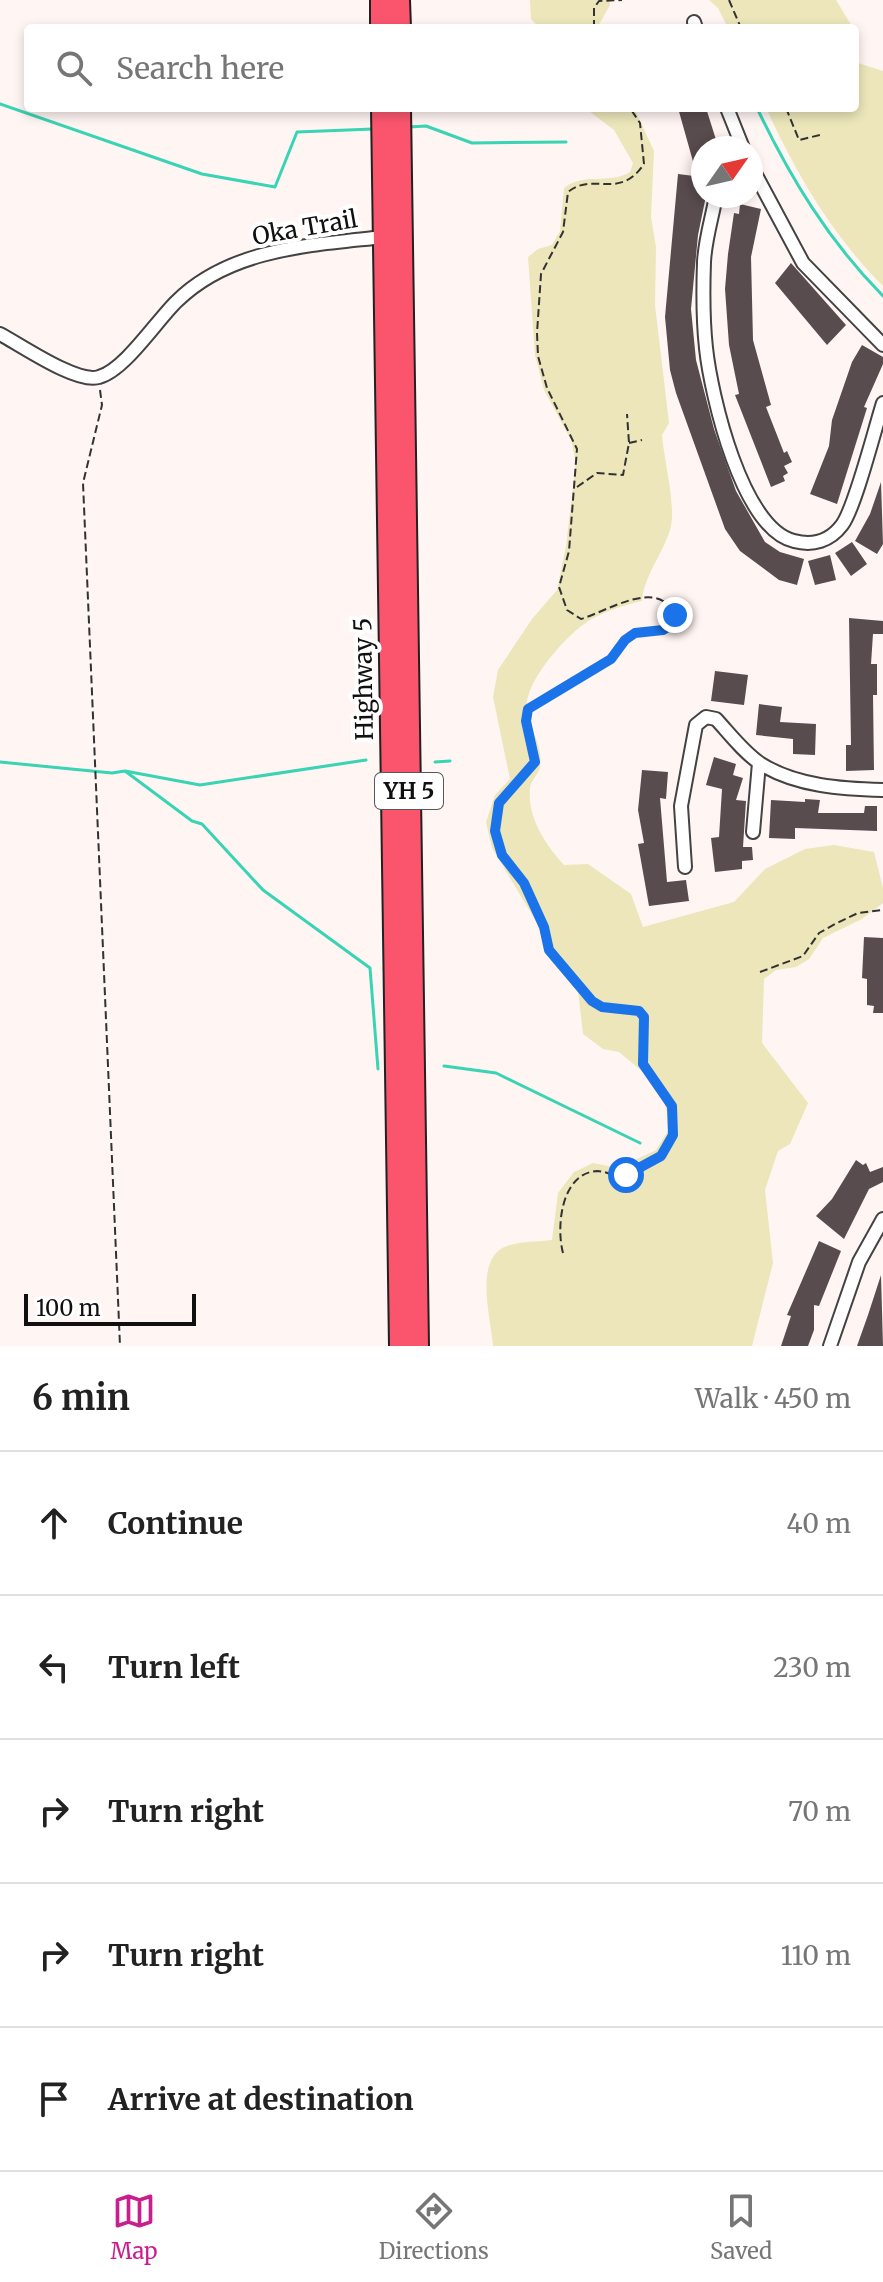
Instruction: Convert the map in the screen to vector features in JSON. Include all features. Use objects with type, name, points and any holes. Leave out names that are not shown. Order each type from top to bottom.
[{"type":"highway","points":[[382,0],[382,24]]},
{"type":"highway","points":[[398,0],[399,24]]},
{"type":"highway","name":"Highway 5","points":[[383,112],[401,1346]]},
{"type":"highway","name":"Highway 5","points":[[399,112],[417,1346]]},
{"type":"street","points":[[729,112],[738,136]]},
{"type":"street","points":[[763,188],[803,263],[883,345]]},
{"type":"street","points":[[714,208],[704,260],[706,349],[720,423],[747,492],[768,526],[785,539],[807,544],[826,540],[844,523],[883,403]]},
{"type":"street","name":"Oka Trail","points":[[98,378],[115,368],[179,299],[214,275],[252,258],[296,247],[383,237]]},
{"type":"street","points":[[0,334],[80,377],[98,378]]},
{"type":"street","points":[[685,867],[681,806],[696,725],[706,717],[716,719],[759,763],[797,780],[847,789],[883,790]]},
{"type":"street","points":[[753,832],[759,763]]},
{"type":"street","points":[[830,1346],[859,1262],[883,1219]]},
{"type":"path","points":[[594,24],[594,8],[599,1],[622,0]]},
{"type":"path","points":[[729,0],[739,24]]},
{"type":"path","points":[[563,1253],[561,1216],[567,1194],[575,1182],[598,1171],[626,1175],[649,1164],[661,1156],[673,1135],[674,1117],[665,1094],[643,1064],[644,1017],[639,1011],[602,1007],[592,1001],[575,977],[556,960],[524,883],[502,855],[495,831],[499,803],[535,762],[526,721],[528,709],[611,659],[625,640],[635,633],[663,630],[671,625],[675,615],[671,606],[660,598],[643,597],[581,619],[567,610],[559,587],[569,551],[577,449],[547,388],[538,356],[541,274],[563,232],[568,192],[585,184],[618,185],[631,180],[644,164],[640,123],[633,112]]},
{"type":"path","points":[[788,112],[799,140],[820,135]]},
{"type":"path","points":[[98,378],[102,405],[83,483],[120,1346]]},
{"type":"path","points":[[575,487],[585,484],[597,473],[623,475],[629,443],[627,414]]},
{"type":"path","points":[[629,443],[642,440]]},
{"type":"path","points":[[760,972],[803,956],[819,933],[835,924],[858,913],[883,910]]},
{"type":"shaded area","points":[[530,0],[609,0],[610,5],[599,24],[536,24],[531,19]]},
{"type":"shaded area","points":[[709,0],[836,0],[851,24],[726,24],[718,8]]},
{"type":"shaded area","points":[[859,63],[883,71],[883,286],[831,224],[790,157],[768,112],[859,112]]},
{"type":"shaded area","points":[[590,112],[636,112],[654,151],[651,217],[656,247],[655,305],[669,423],[662,435],[672,521],[646,583],[642,601],[609,611],[581,626],[560,646],[533,684],[527,707],[541,759],[530,788],[535,820],[545,840],[564,865],[588,864],[631,894],[643,927],[734,902],[765,869],[805,849],[834,845],[874,852],[883,888],[883,903],[862,919],[823,938],[809,959],[796,967],[776,970],[764,979],[762,1043],[808,1103],[790,1144],[778,1151],[765,1190],[773,1263],[752,1346],[493,1346],[486,1290],[490,1263],[497,1253],[512,1244],[552,1240],[558,1193],[574,1172],[593,1163],[618,1168],[656,1150],[671,1126],[662,1095],[644,1073],[619,1052],[603,1049],[583,1034],[578,990],[546,951],[540,928],[492,848],[486,822],[495,795],[510,779],[493,697],[498,670],[532,619],[557,590],[566,546],[576,462],[571,440],[544,390],[535,355],[528,257],[538,249],[552,245],[560,231],[564,188],[580,181],[614,178],[630,172],[633,163],[614,130]]},
{"type":"building","points":[[679,112],[707,112],[715,136],[691,136],[691,154]]},
{"type":"building","points":[[678,174],[691,176],[691,208],[704,208],[691,309],[696,360],[714,429],[736,491],[765,542],[780,552],[804,559],[797,585],[779,580],[740,551],[725,529],[676,393],[670,370],[665,317]]},
{"type":"building","points":[[740,208],[761,209],[751,257],[753,340],[771,405],[766,407],[784,453],[787,451],[792,462],[784,466],[788,473],[783,476],[785,481],[771,487],[735,395],[739,394],[729,345],[725,289],[734,213],[739,214]]},
{"type":"building","points":[[791,263],[846,325],[827,345],[775,283]]},
{"type":"building","points":[[862,345],[883,357],[883,364],[864,407],[867,408],[837,504],[810,494],[829,446],[832,420],[852,362]]},
{"type":"building","points":[[881,482],[883,544],[877,554],[855,541],[870,514]]},
{"type":"building","points":[[852,542],[867,564],[851,576],[835,553]]},
{"type":"building","points":[[830,555],[836,580],[815,585],[808,561]]},
{"type":"building","points":[[849,618],[883,621],[883,634],[873,634],[871,664],[877,664],[877,695],[873,695],[874,770],[846,771],[846,745],[851,745]]},
{"type":"building","points":[[715,671],[748,675],[744,705],[711,701]]},
{"type":"building","points":[[759,704],[782,707],[780,722],[816,724],[815,755],[793,754],[793,739],[756,735]]},
{"type":"building","points":[[714,757],[736,764],[733,775],[743,778],[736,800],[746,801],[743,847],[752,847],[753,860],[742,861],[742,869],[715,872],[711,838],[719,837],[722,789],[706,785]]},
{"type":"building","points":[[642,770],[668,772],[666,799],[660,798],[667,882],[686,880],[689,901],[649,906],[638,844],[644,843],[638,810]]},
{"type":"building","points":[[805,799],[820,800],[818,813],[864,813],[865,806],[877,806],[877,831],[795,828],[795,839],[769,838],[771,800],[805,802]]},
{"type":"building","points":[[864,937],[883,938],[883,1013],[873,1013],[874,1006],[867,1005],[867,979],[862,978]]},
{"type":"building","points":[[856,1160],[863,1165],[866,1163],[870,1172],[883,1167],[883,1182],[869,1189],[844,1239],[816,1216],[832,1199]]},
{"type":"building","points":[[819,1241],[841,1251],[819,1306],[814,1305],[814,1330],[808,1346],[781,1346],[791,1316],[787,1315]]},
{"type":"building","points":[[881,1275],[883,1346],[857,1346],[868,1315]]},
{"type":"waterway","points":[[0,104],[202,174],[275,187],[297,132],[373,129]]},
{"type":"waterway","points":[[759,112],[812,208],[845,253],[883,296]]},
{"type":"waterway","points":[[409,127],[426,126],[472,143],[566,142]]},
{"type":"waterway","points":[[0,762],[112,773],[125,771],[200,785],[366,760]]},
{"type":"waterway","points":[[435,762],[450,761]]},
{"type":"waterway","points":[[125,771],[192,821],[202,824],[263,890],[370,968],[378,1069]]},
{"type":"waterway","points":[[444,1066],[496,1073],[640,1143]]},
{"type":"route","points":[[626,1175],[661,1156],[673,1135],[672,1106],[643,1064],[644,1017],[639,1011],[602,1007],[592,1001],[575,977],[556,960],[549,950],[544,927],[524,883],[502,855],[495,831],[495,817],[505,794],[529,772],[535,762],[534,748],[527,732],[528,709],[600,667],[635,633],[663,630],[671,625],[675,615]]}]
